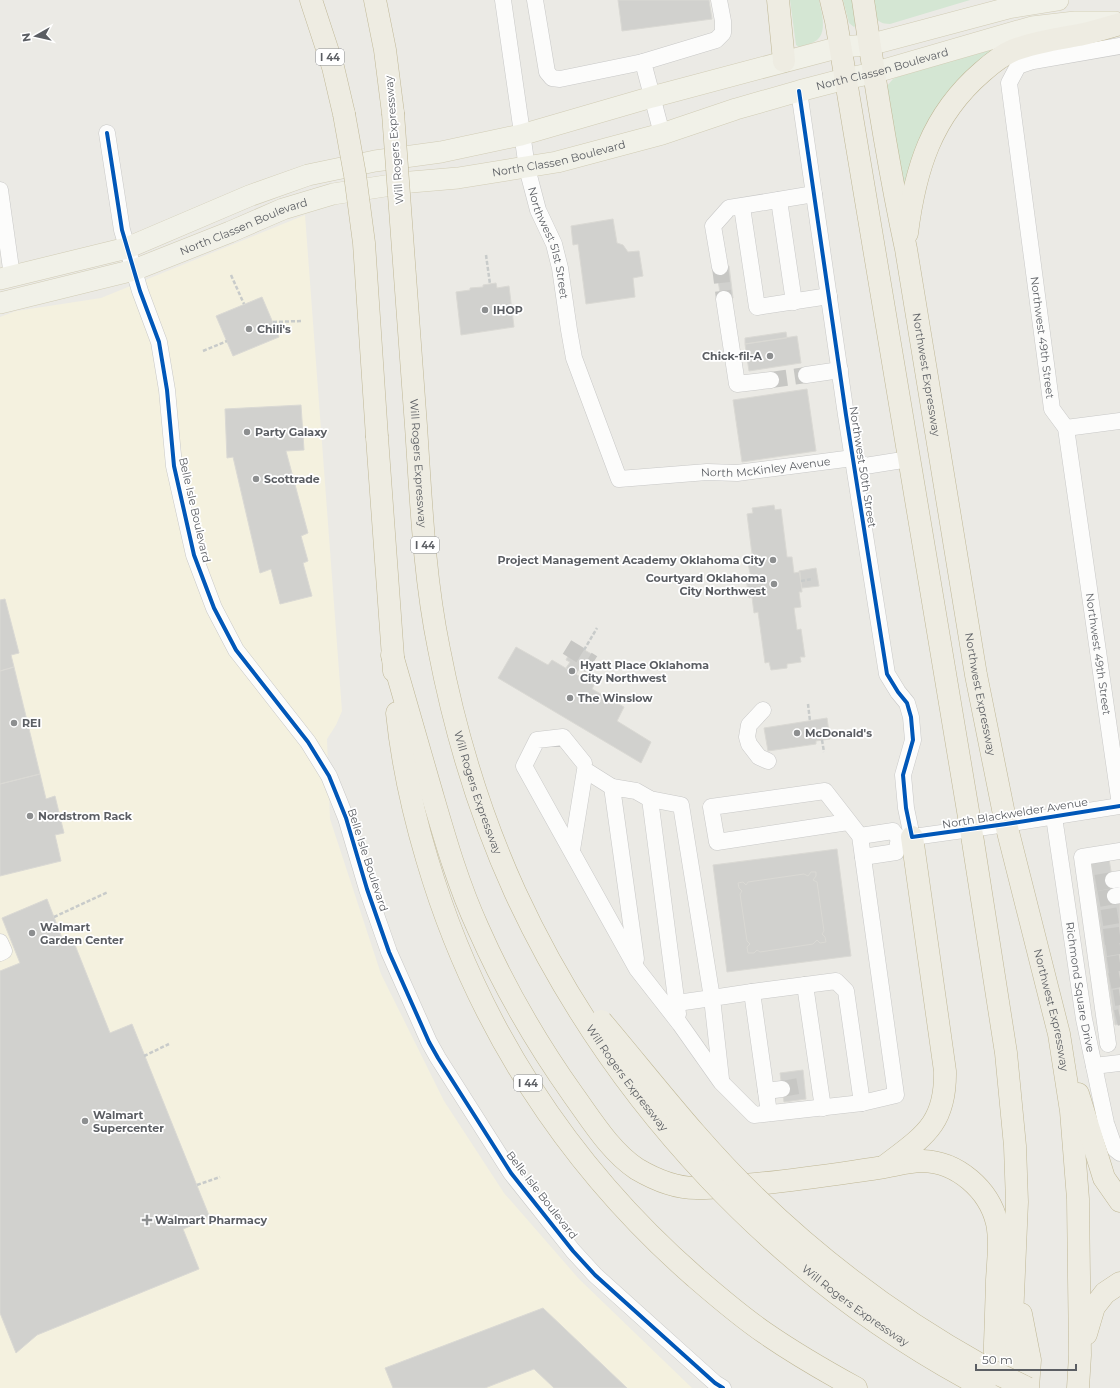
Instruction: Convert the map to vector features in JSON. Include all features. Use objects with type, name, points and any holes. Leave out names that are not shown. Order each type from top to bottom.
[{"type":"highway","name":"I 44","points":[[311,0],[333,67],[344,114],[355,176],[364,244],[392,656],[398,720],[404,762],[419,832],[447,922],[489,1014],[512,1057],[538,1101],[566,1140],[601,1183],[639,1225],[672,1257],[719,1297],[764,1333],[823,1370],[856,1388]]},
{"type":"highway","name":"Will Rogers Expressway","points":[[375,0],[385,50],[393,113],[422,518],[431,605],[438,647],[457,729],[483,812],[515,891],[548,957],[578,1008],[610,1056],[662,1126],[705,1175],[754,1224],[805,1269],[870,1318],[925,1354],[985,1388]]},
{"type":"highway","points":[[778,0],[784,62]]},
{"type":"highway","points":[[831,0],[971,829],[1006,1053],[1012,1102],[1017,1202],[1012,1361],[1009,1388]]},
{"type":"highway","name":"Northwest Expressway","points":[[863,0],[873,73],[894,197],[906,248],[976,675],[1006,824],[1059,1034],[1071,1111],[1078,1199],[1080,1355],[1078,1388]]},
{"type":"highway","points":[[906,248],[911,203],[919,168],[930,140],[942,118],[972,80],[991,64],[1012,51],[1034,43],[1078,35],[1120,23]]},
{"type":"highway","points":[[392,656],[447,846],[478,928],[524,1018],[562,1079],[617,1152],[636,1168],[652,1177],[670,1184],[695,1189],[753,1185],[882,1168],[921,1161],[937,1163],[954,1169],[966,1176],[976,1185],[989,1204],[997,1223],[1012,1361],[1027,1388]]},
{"type":"highway","points":[[882,1168],[922,1138],[940,1109],[945,1086],[945,1071],[905,838]]},
{"type":"highway","points":[[548,957],[700,1140],[753,1195],[797,1237],[833,1267],[876,1299],[924,1331],[982,1366],[1027,1388]]},
{"type":"highway","points":[[1059,1034],[1104,1178],[1120,1201]]},
{"type":"highway","points":[[1080,1355],[1094,1307],[1105,1294],[1120,1283]]},
{"type":"highway","points":[[992,1388],[1012,1361]]},
{"type":"main road","points":[[6,277],[127,248],[249,196],[308,175],[375,161],[441,152],[521,135],[652,97],[840,47],[869,45],[1008,8],[1058,0]]},
{"type":"main road","name":"North Classen Boulevard","points":[[0,303],[134,270],[230,232],[283,208],[334,194],[411,182],[458,178],[558,162],[662,134],[736,109],[799,91],[873,73],[1032,27],[1075,22],[1120,23]]},
{"type":"street","name":"Northwest 51st Street","points":[[503,0],[521,135],[527,168],[538,210],[554,244],[560,268],[574,358],[619,479]]},
{"type":"street","points":[[536,0],[547,72],[552,78],[560,80],[643,62],[716,40],[723,33],[723,21],[719,0]]},
{"type":"street","name":"Northwest 49th Street","points":[[1120,46],[1033,61],[1018,66],[1009,83],[1052,409],[1066,428],[1120,805]]},
{"type":"street","points":[[643,62],[662,134]]},
{"type":"street","name":"Northwest 50th Street","points":[[799,91],[886,674],[907,703],[911,717],[913,740],[903,775],[906,808],[905,838]]},
{"type":"street","name":"Belle Isle Boulevard","points":[[107,133],[122,230],[158,342],[167,390],[174,466],[194,555],[214,608],[236,650],[308,742],[329,776],[346,818],[367,890],[389,952],[429,1042],[511,1173],[595,1275],[718,1386]]},
{"type":"street","points":[[0,190],[6,277]]},
{"type":"street","points":[[720,267],[713,226],[729,208],[814,194]]},
{"type":"street","points":[[779,200],[794,302]]},
{"type":"street","points":[[742,207],[757,307],[829,296]]},
{"type":"street","points":[[724,299],[737,384],[771,380]]},
{"type":"street","points":[[806,375],[840,370]]},
{"type":"street","points":[[1066,428],[1120,421]]},
{"type":"street","name":"North McKinley Avenue","points":[[619,479],[707,472],[737,473],[853,458],[865,466],[909,459]]},
{"type":"street","points":[[763,710],[749,725],[747,737],[749,744],[759,757],[768,761]]},
{"type":"street","points":[[584,763],[563,737],[537,740],[524,766],[637,969],[680,1024],[721,1082],[754,1115],[862,1103],[896,1095],[860,836],[825,791],[707,808],[717,842],[848,822]]},
{"type":"street","points":[[572,850],[585,770],[612,787],[636,791],[650,799],[680,805],[712,998],[721,1082]]},
{"type":"street","points":[[612,787],[637,969]]},
{"type":"street","points":[[650,799],[680,1024]]},
{"type":"street","name":"North Blackwelder Avenue","points":[[905,838],[1054,817],[1120,805]]},
{"type":"street","name":"Richmond Square Drive","points":[[1054,817],[1084,1019],[1094,1066],[1115,1130],[1115,1149],[1120,1153]]},
{"type":"street","points":[[860,836],[893,831],[905,838],[896,852],[863,857]]},
{"type":"street","points":[[1090,1046],[1114,1043],[1091,884],[1082,857],[1120,851]]},
{"type":"street","points":[[0,942],[4,951],[0,953]]},
{"type":"street","points":[[1073,942],[1099,944]]},
{"type":"street","points":[[677,1003],[836,982],[846,991],[862,1103]]},
{"type":"street","points":[[805,986],[812,1084],[823,1108]]},
{"type":"street","points":[[752,992],[769,1113]]},
{"type":"street","points":[[1094,1066],[1120,1063]]},
{"type":"street","points":[[766,1091],[782,1089]]},
{"type":"path","points":[[486,255],[490,284]]},
{"type":"path","points":[[231,275],[244,304]]},
{"type":"path","points":[[273,322],[301,321]]},
{"type":"path","points":[[203,351],[227,341]]},
{"type":"path","points":[[801,581],[813,579]]},
{"type":"path","points":[[584,650],[597,628]]},
{"type":"path","points":[[808,704],[810,720]]},
{"type":"path","points":[[822,740],[824,752]]},
{"type":"path","points":[[54,917],[108,892]]},
{"type":"path","points":[[144,1056],[169,1044]]},
{"type":"path","points":[[197,1186],[220,1177]]},
{"type":"shaded area","points":[[305,215],[342,711],[336,725],[327,739],[330,819],[381,974],[444,1101],[504,1193],[579,1279],[692,1388],[0,1388],[0,317],[16,311],[101,298]]},
{"type":"green space","points":[[790,0],[819,0],[823,26],[822,32],[817,40],[799,47],[796,45]]},
{"type":"green space","points":[[843,0],[855,0],[859,22],[854,27],[849,23]]},
{"type":"green space","points":[[869,0],[970,0],[890,24],[885,24],[877,20],[875,17]]},
{"type":"green space","points":[[1003,43],[906,185],[901,184],[887,86],[893,79],[900,76]]},
{"type":"building","points":[[618,0],[709,0],[712,19],[622,31]]},
{"type":"building","points":[[613,219],[617,243],[623,245],[628,252],[639,251],[643,276],[633,278],[635,297],[586,304],[578,244],[573,245],[571,226]]},
{"type":"building","points":[[729,266],[733,298],[721,299],[716,268]]},
{"type":"building","name":"IHOP","points":[[496,283],[497,288],[509,286],[514,327],[461,335],[456,292]]},
{"type":"building","name":"Chili's","points":[[262,297],[279,337],[233,356],[216,316]]},
{"type":"building","points":[[786,332],[787,338],[745,344],[745,338]]},
{"type":"building","points":[[797,336],[801,363],[749,371],[745,344]]},
{"type":"building","points":[[807,389],[816,451],[742,462],[733,400]]},
{"type":"building","points":[[301,405],[304,450],[286,451],[308,533],[301,536],[308,561],[303,563],[312,596],[280,604],[271,569],[260,573],[233,457],[227,458],[225,409]]},
{"type":"building","name":"Courtyard Oklahoma City Northwest","points":[[774,505],[775,510],[781,509],[787,557],[792,557],[794,573],[800,572],[802,592],[799,592],[801,607],[794,608],[797,630],[801,629],[805,657],[800,657],[801,662],[787,664],[787,668],[771,670],[769,662],[765,663],[758,612],[754,613],[752,597],[749,598],[746,579],[751,578],[748,563],[753,562],[747,514],[753,513],[752,508]]},
{"type":"building","points":[[816,568],[819,586],[802,588],[799,571]]},
{"type":"building","points":[[5,599],[19,653],[11,655],[14,667],[0,671],[0,600]]},
{"type":"building","points":[[574,644],[595,656],[585,672],[580,668],[576,674],[566,668],[570,662],[566,660]]},
{"type":"building","name":"The Winslow","points":[[516,647],[548,665],[552,660],[594,685],[592,689],[624,707],[617,721],[651,742],[641,763],[498,678]]},
{"type":"building","name":"REI","points":[[14,667],[40,774],[0,784],[0,671]]},
{"type":"building","name":"McDonald's","points":[[827,718],[830,739],[816,741],[816,744],[768,751],[764,728]]},
{"type":"building","name":"Nordstrom Rack","points":[[40,774],[46,799],[55,796],[64,833],[55,835],[61,861],[0,876],[0,784]]},
{"type":"building","points":[[837,849],[851,956],[727,972],[713,865]]},
{"type":"building","points":[[1109,859],[1114,889],[1120,894],[1120,1024],[1115,1025],[1091,862]]},
{"type":"building","points":[[811,872],[816,872],[816,876],[813,880],[817,882],[824,931],[822,934],[825,937],[826,942],[820,943],[817,940],[813,944],[760,952],[757,950],[754,953],[748,953],[747,947],[750,944],[747,941],[740,894],[742,891],[739,888],[738,883],[743,882],[746,885],[748,882],[804,874],[808,876]]},
{"type":"building","name":"Walmart Supercenter","points":[[47,899],[64,943],[73,940],[110,1033],[132,1024],[210,1218],[183,1229],[199,1269],[37,1335],[16,1353],[0,1313],[0,971],[20,963],[2,918]]},
{"type":"building","points":[[803,1070],[806,1099],[784,1102],[780,1073]]},
{"type":"building","points":[[543,1308],[627,1388],[554,1388],[534,1369],[485,1388],[393,1388],[385,1368]]},
{"type":"tunnel","points":[[720,267],[724,299]]},
{"type":"tunnel","points":[[771,380],[806,375]]},
{"type":"tunnel","points":[[567,647],[593,663]]},
{"type":"tunnel","points":[[1096,883],[1113,880]]},
{"type":"tunnel","points":[[1099,899],[1115,896]]},
{"type":"tunnel","points":[[1102,918],[1120,915]]},
{"type":"tunnel","points":[[1104,937],[1120,935]]},
{"type":"tunnel","points":[[1106,948],[1120,946]]},
{"type":"tunnel","points":[[1108,965],[1120,963]]},
{"type":"tunnel","points":[[1110,981],[1120,979]]},
{"type":"tunnel","points":[[1114,998],[1120,997]]},
{"type":"tunnel","points":[[1116,1018],[1120,1017]]},
{"type":"tunnel","points":[[782,1089],[804,1085]]},
{"type":"cycle path","points":[[799,91],[846,415],[887,674],[907,703],[911,717],[913,740],[903,775],[906,808],[912,837],[1120,806]]},
{"type":"cycle path","points":[[107,133],[122,230],[140,291],[159,342],[167,390],[174,466],[194,555],[214,608],[236,650],[308,742],[329,776],[346,818],[367,889],[389,952],[429,1042],[511,1173],[573,1251],[595,1275],[715,1383],[723,1388]]},
{"type":"place","name":"IHOP","points":[[485,310]]},
{"type":"place","name":"Chili's","points":[[249,329]]},
{"type":"place","name":"Chick-fil-A","points":[[770,356]]},
{"type":"place","name":"Party Galaxy","points":[[247,432]]},
{"type":"place","name":"Scottrade","points":[[256,479]]},
{"type":"place","name":"Project Management Academy Oklahoma City","points":[[773,560]]},
{"type":"place","name":"Courtyard Oklahoma City Northwest","points":[[774,584]]},
{"type":"place","name":"Hyatt Place Oklahoma City Northwest","points":[[572,671]]},
{"type":"place","name":"The Winslow","points":[[570,698]]},
{"type":"place","name":"REI","points":[[14,723]]},
{"type":"place","name":"McDonald's","points":[[797,733]]},
{"type":"place","name":"Nordstrom Rack","points":[[30,816]]},
{"type":"place","name":"Walmart Garden Center","points":[[32,933]]},
{"type":"place","name":"Walmart Supercenter","points":[[85,1121]]},
{"type":"place","name":"Walmart Pharmacy","points":[[147,1220]]}]
